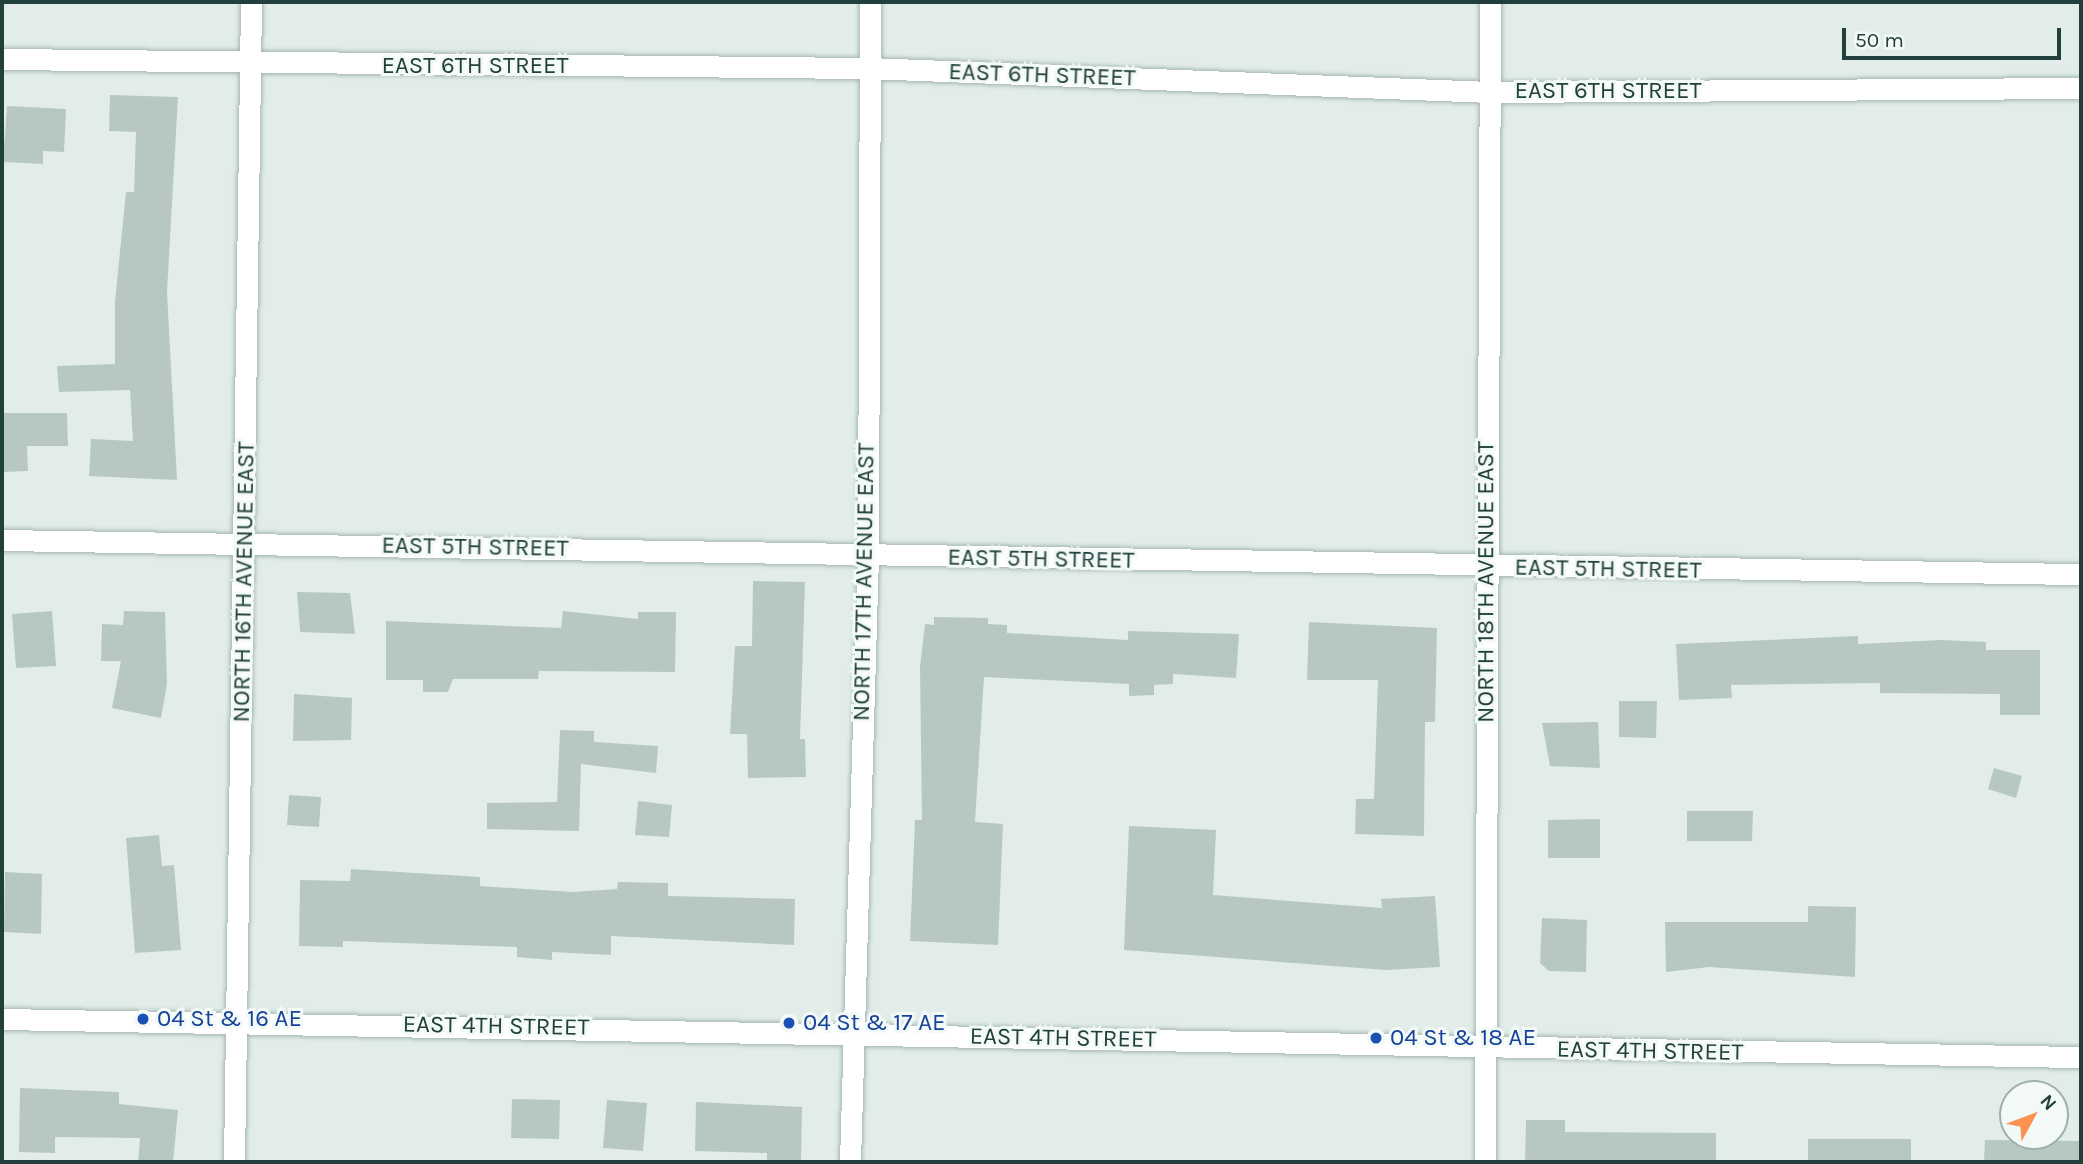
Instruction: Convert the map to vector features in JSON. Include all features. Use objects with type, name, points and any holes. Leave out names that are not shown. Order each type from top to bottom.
[{"type":"street","name":"NORTH 16TH AVENUE EAST","points":[[234,1162],[246,541],[251,2]]},
{"type":"street","name":"NORTH 17TH AVENUE EAST","points":[[849,1162],[849,1032],[868,556],[870,2]]},
{"type":"street","name":"NORTH 18TH AVENUE EAST","points":[[1485,1162],[1485,568],[1490,2]]},
{"type":"street","name":"EAST 6TH STREET","points":[[2,59],[249,65],[868,68],[1491,92],[2081,88]]},
{"type":"street","name":"EAST 5TH STREET","points":[[2,540],[246,541],[1485,568],[2081,574]]},
{"type":"street","name":"EAST 4TH STREET","points":[[2,1019],[236,1020],[1485,1048],[2081,1057]]},
{"type":"building","points":[[110,95],[178,97],[167,292],[177,480],[89,476],[91,439],[133,441],[130,390],[59,392],[57,366],[115,364],[115,301],[126,192],[134,192],[136,132],[109,131]]},
{"type":"building","points":[[7,106],[66,109],[64,152],[43,151],[43,164],[3,162]]},
{"type":"building","points":[[2,413],[67,413],[68,446],[27,446],[28,471],[2,472]]},
{"type":"building","points":[[753,581],[805,582],[800,739],[805,739],[806,777],[748,778],[747,734],[730,734],[735,646],[752,646]]},
{"type":"building","points":[[297,592],[350,593],[355,634],[300,632]]},
{"type":"building","points":[[52,611],[56,666],[16,668],[12,614]]},
{"type":"building","points":[[124,611],[165,612],[167,684],[161,718],[112,708],[121,661],[101,661],[102,624],[123,625]]},
{"type":"building","points":[[563,611],[638,619],[638,612],[676,612],[675,672],[539,671],[538,679],[453,679],[448,692],[423,692],[423,680],[386,680],[386,621],[561,628]]},
{"type":"building","points":[[934,617],[988,618],[988,624],[1007,625],[1007,633],[1128,640],[1128,631],[1239,634],[1236,678],[1173,674],[1173,684],[1154,685],[1154,695],[1129,696],[1129,684],[984,677],[975,822],[1003,824],[998,945],[910,941],[915,820],[922,820],[920,667],[925,624],[934,625]]},
{"type":"building","points":[[1309,622],[1437,628],[1435,722],[1425,722],[1424,836],[1355,834],[1356,799],[1374,799],[1378,680],[1307,680]]},
{"type":"building","points":[[1858,636],[1858,644],[1941,640],[1986,642],[1986,650],[2040,650],[2040,715],[2000,715],[2000,694],[1880,693],[1880,683],[1731,685],[1732,698],[1679,700],[1676,644]]},
{"type":"building","points":[[294,694],[352,698],[351,740],[293,741]]},
{"type":"building","points":[[1619,701],[1657,701],[1656,738],[1619,737]]},
{"type":"building","points":[[1598,722],[1600,768],[1550,766],[1542,723]]},
{"type":"building","points":[[560,730],[594,731],[594,742],[658,746],[656,773],[581,764],[579,831],[487,829],[487,803],[557,802]]},
{"type":"building","points":[[1994,768],[2022,776],[2016,798],[1988,789]]},
{"type":"building","points":[[289,795],[321,797],[319,827],[287,825]]},
{"type":"building","points":[[638,801],[672,805],[669,837],[635,835]]},
{"type":"building","points":[[1687,811],[1753,811],[1752,841],[1687,841]]},
{"type":"building","points":[[1600,819],[1600,858],[1548,858],[1548,820]]},
{"type":"building","points":[[1129,826],[1216,830],[1213,895],[1382,908],[1381,899],[1435,896],[1440,967],[1386,970],[1124,950]]},
{"type":"building","points":[[159,835],[162,866],[174,865],[181,950],[135,953],[126,838]]},
{"type":"building","points":[[351,869],[480,877],[480,886],[573,892],[617,889],[618,882],[668,883],[668,896],[795,899],[794,945],[611,936],[611,955],[552,952],[552,960],[517,957],[517,947],[343,941],[343,947],[299,946],[300,880],[350,881]]},
{"type":"building","points":[[5,872],[42,874],[41,934],[4,932]]},
{"type":"building","points":[[1808,906],[1856,907],[1855,977],[1709,967],[1666,972],[1665,922],[1808,922]]},
{"type":"building","points":[[1542,918],[1587,920],[1586,972],[1549,971],[1540,963]]},
{"type":"building","points":[[20,1088],[119,1092],[119,1104],[178,1110],[173,1162],[138,1162],[140,1138],[55,1137],[55,1153],[19,1152]]},
{"type":"building","points":[[512,1099],[560,1100],[559,1139],[511,1138]]},
{"type":"building","points":[[607,1100],[647,1103],[643,1151],[603,1148]]},
{"type":"building","points":[[696,1102],[802,1107],[801,1162],[767,1162],[767,1153],[695,1151]]},
{"type":"building","points":[[1526,1120],[1565,1120],[1565,1132],[1716,1133],[1716,1162],[1525,1162]]},
{"type":"building","points":[[1808,1139],[1911,1139],[1911,1162],[1808,1162]]},
{"type":"building","points":[[1985,1140],[1999,1140],[1999,1150],[2069,1150],[2069,1141],[2081,1141],[2081,1162],[1984,1162]]},
{"type":"place","name":"04 St & 16 AE","points":[[143,1019]]},
{"type":"place","name":"04 St & 17 AE","points":[[789,1023]]},
{"type":"place","name":"04 St & 18 AE","points":[[1376,1038]]}]
